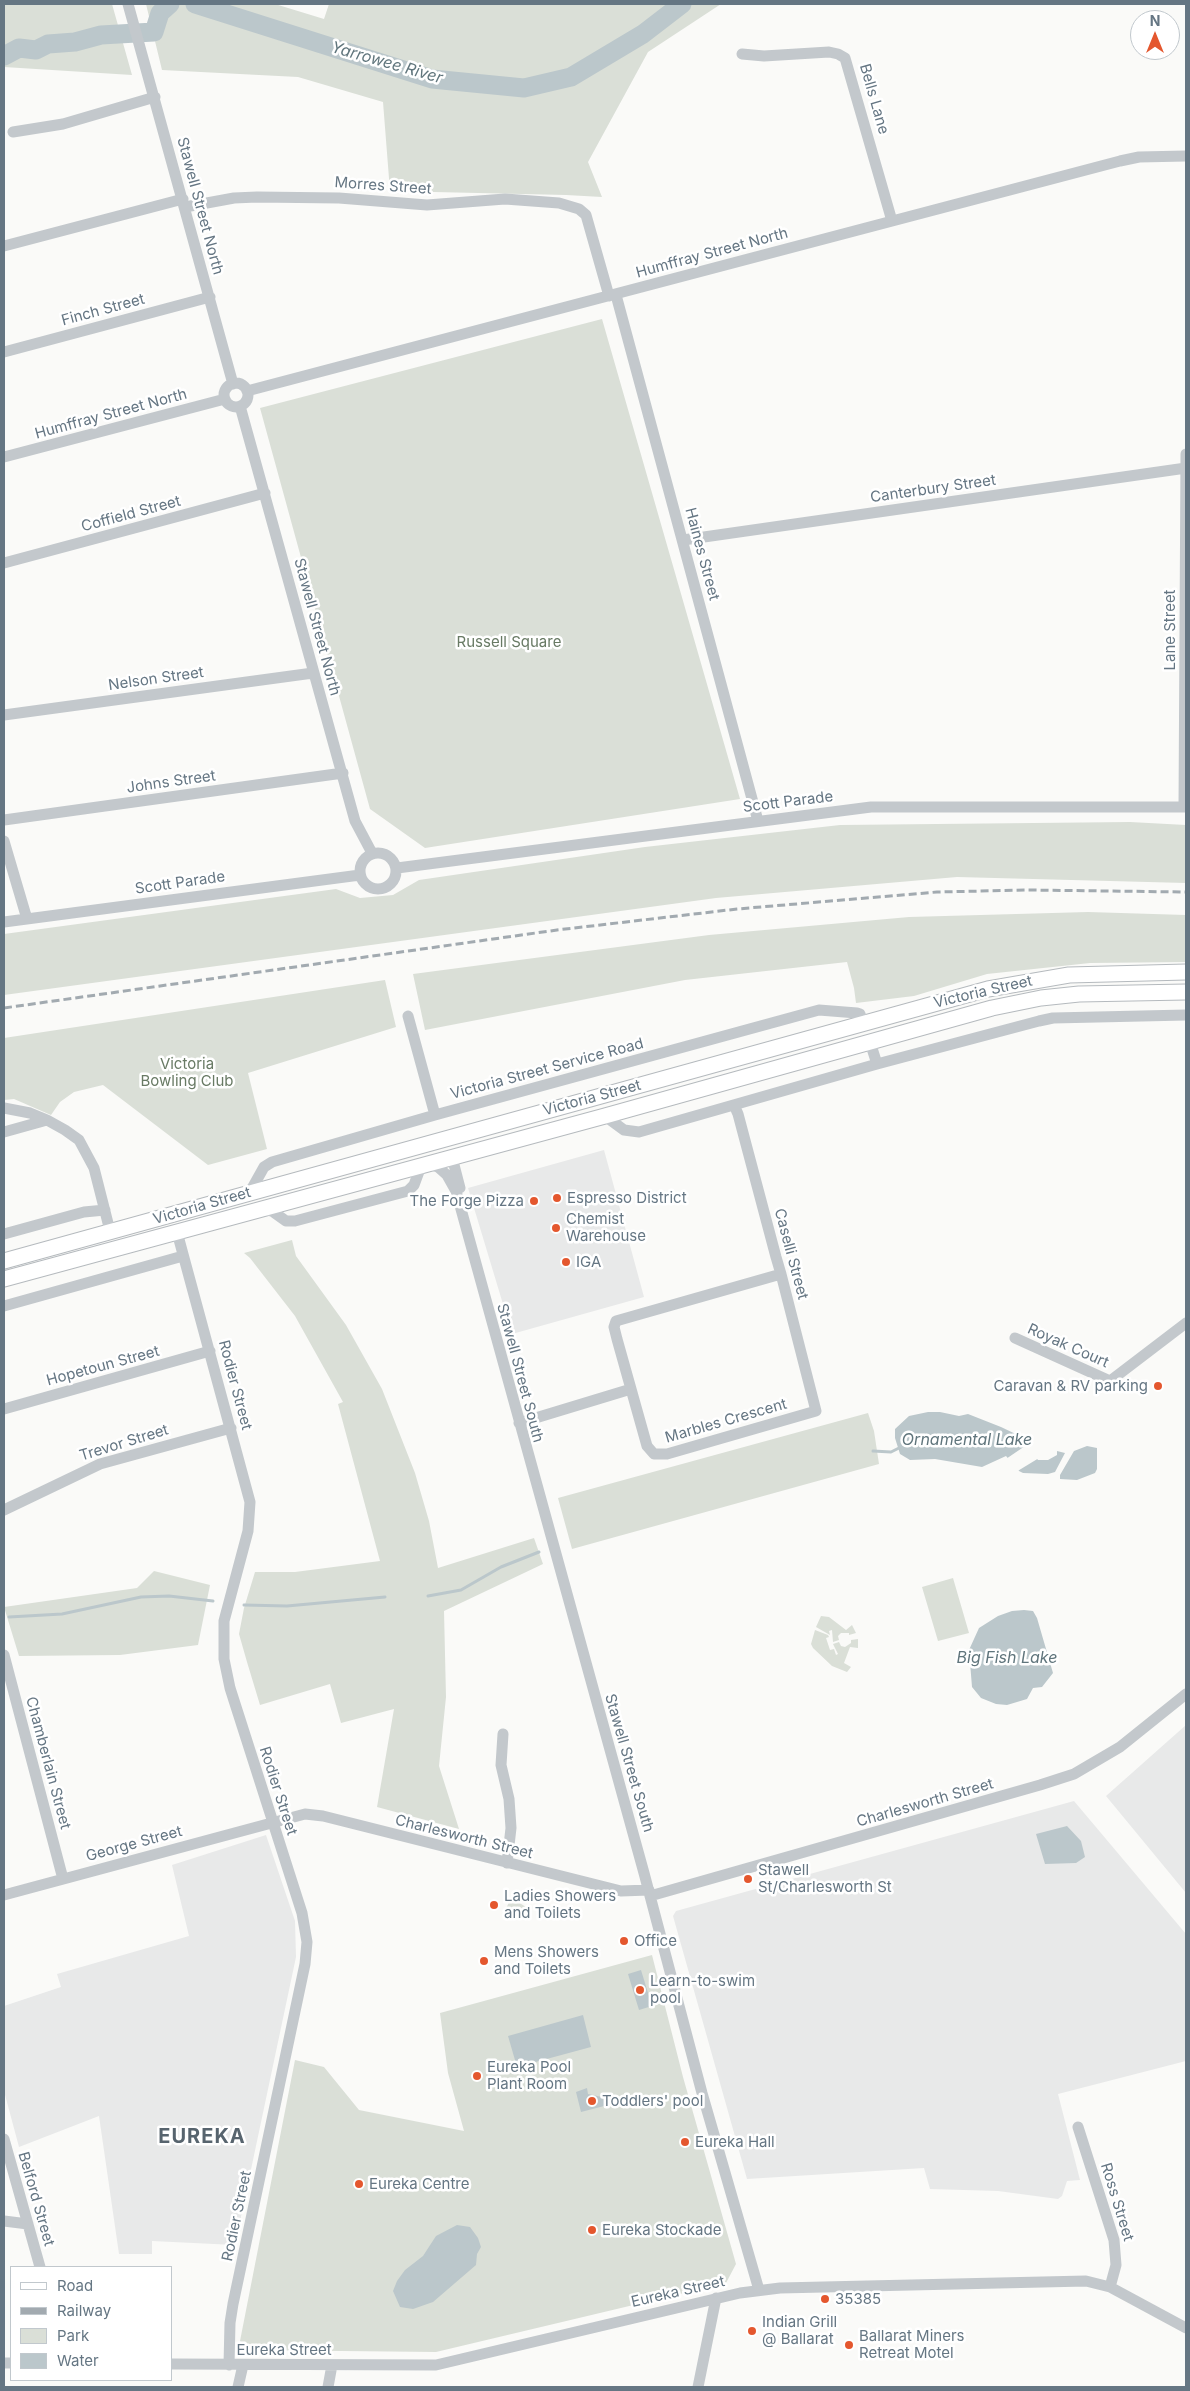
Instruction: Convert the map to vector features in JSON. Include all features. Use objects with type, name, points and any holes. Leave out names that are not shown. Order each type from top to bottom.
[{"type":"main road","name":"Victoria Street","points":[[4,1261],[988,989],[1040,979],[1108,972],[1186,972]]},
{"type":"main road","name":"Victoria Street","points":[[4,1279],[604,1116],[992,1008],[1042,998],[1105,992],[1186,992]]},
{"type":"main road","points":[[863,1023],[870,1042]]},
{"type":"main road","points":[[430,1143],[452,1157]]},
{"type":"main road","points":[[172,1214],[177,1232]]},
{"type":"street","name":"Stawell Street North","points":[[128,4],[233,384]]},
{"type":"street","name":"Bells Lane","points":[[742,54],[764,56],[829,52],[843,56],[848,65],[892,221]]},
{"type":"street","points":[[13,132],[64,124],[155,97]]},
{"type":"street","name":"Humffray Street North","points":[[247,390],[613,296],[1132,158],[1186,156]]},
{"type":"street","name":"Morres Street","points":[[4,246],[184,203],[234,198],[339,198],[427,205],[526,199],[559,203],[579,209]]},
{"type":"street","name":"Haines Street","points":[[579,209],[586,217],[613,296],[683,540],[758,821]]},
{"type":"street","name":"Finch Street","points":[[4,352],[210,297]]},
{"type":"street","points":[[233,384],[242,384],[247,390],[248,399],[240,406],[230,406],[225,399],[226,390],[233,384]]},
{"type":"street","name":"Humffray Street North","points":[[4,457],[225,399]]},
{"type":"street","name":"Stawell Street North","points":[[240,406],[266,493],[313,673],[343,773],[355,821],[372,853]]},
{"type":"street","name":"Lane Street","points":[[1185,807],[1186,454]]},
{"type":"street","name":"Canterbury Street","points":[[683,540],[1186,468]]},
{"type":"street","name":"Coffield Street","points":[[4,563],[266,493]]},
{"type":"street","name":"Nelson Street","points":[[4,715],[313,673]]},
{"type":"street","name":"Johns Street","points":[[4,820],[343,773]]},
{"type":"street","name":"Scott Parade","points":[[397,868],[871,807],[1185,807]]},
{"type":"street","points":[[4,841],[27,919]]},
{"type":"street","points":[[372,853],[388,854],[397,868],[394,880],[385,888],[376,889],[366,884],[360,875],[363,859],[372,853]]},
{"type":"street","name":"Scott Parade","points":[[4,922],[360,875]]},
{"type":"street","name":"Victoria Street Service Road","points":[[250,1192],[264,1167],[272,1162],[436,1115],[819,1010],[857,1013],[860,1014],[863,1023]]},
{"type":"street","points":[[604,1116],[624,1130],[634,1133],[877,1064],[1046,1019],[1186,1015]]},
{"type":"street","points":[[408,1016],[436,1115]]},
{"type":"street","points":[[870,1042],[877,1064]]},
{"type":"street","name":"Caselli Street","points":[[734,1105],[738,1114],[816,1411]]},
{"type":"street","points":[[4,1108],[30,1113],[47,1120],[70,1133],[85,1148],[94,1168],[110,1231]]},
{"type":"street","points":[[4,1132],[47,1120]]},
{"type":"street","name":"Stawell Street South","points":[[452,1157],[465,1206],[470,1244]]},
{"type":"street","points":[[262,1209],[272,1211],[286,1221],[313,1216],[408,1190],[414,1184],[425,1165]]},
{"type":"street","name":"Stawell Street South","points":[[425,1165],[440,1168],[452,1182],[649,1893],[702,2093],[759,2290]]},
{"type":"street","points":[[4,1234],[84,1212],[105,1210]]},
{"type":"street","name":"Rodier Street","points":[[177,1232],[248,1491],[250,1515],[246,1541],[224,1616],[222,1648],[230,1688],[302,1913],[306,1933],[306,1953],[232,2309],[229,2364]]},
{"type":"street","points":[[4,1306],[183,1256]]},
{"type":"street","name":"Marbles Crescent","points":[[780,1274],[616,1321],[614,1328],[647,1446],[654,1454],[667,1454],[816,1411]]},
{"type":"street","name":"Royak Court","points":[[1014,1338],[1110,1381],[1186,1323]]},
{"type":"street","name":"Hopetoun Street","points":[[4,1409],[210,1351]]},
{"type":"street","points":[[519,1424],[631,1389]]},
{"type":"street","name":"Trevor Street","points":[[4,1510],[100,1464],[231,1428]]},
{"type":"street","name":"Chamberlain Street","points":[[4,1655],[63,1879]]},
{"type":"street","name":"Charlesworth Street","points":[[272,1822],[301,1814],[323,1816],[507,1864],[622,1891],[649,1893],[1032,1788],[1074,1774],[1128,1742],[1186,1694]]},
{"type":"street","points":[[503,1734],[501,1765],[511,1819],[507,1864]]},
{"type":"street","name":"George Street","points":[[4,1895],[272,1822]]},
{"type":"street","name":"Ross Street","points":[[1078,2127],[1114,2240],[1116,2265],[1110,2287]]},
{"type":"street","name":"Belford Street","points":[[4,2139],[40,2266]]},
{"type":"street","points":[[4,2221],[28,2224]]},
{"type":"street","name":"Eureka Street","points":[[172,2364],[417,2365],[454,2362],[716,2298],[759,2290],[1081,2281],[1110,2287],[1186,2328]]},
{"type":"street","points":[[698,2387],[716,2298]]},
{"type":"street","points":[[238,2387],[243,2364]]},
{"type":"street","points":[[328,2387],[332,2365]]},
{"type":"shaded area","points":[[604,1150],[644,1297],[512,1334],[468,1188]]},
{"type":"shaded area","points":[[1186,1725],[1186,1893],[1106,1796]]},
{"type":"shaded area","points":[[1074,1801],[1186,1934],[1186,2061],[1058,2094],[1080,2180],[1067,2181],[1062,2196],[1058,2199],[998,2191],[930,2189],[924,2168],[747,2179],[673,1916],[676,1911]]},
{"type":"shaded area","points":[[266,1835],[295,1921],[296,1957],[235,2245],[152,2241],[152,2254],[119,2254],[99,2116],[19,2147],[4,2091],[4,2006],[61,1987],[57,1974],[189,1936],[172,1865]]},
{"type":"green space","points":[[4,4],[112,4],[132,75],[4,67]]},
{"type":"green space","points":[[146,4],[275,4],[324,19],[329,4],[721,4],[648,52],[588,162],[602,197],[390,191],[383,102],[298,77],[162,70]]},
{"type":"green space","name":"Russell Square","points":[[602,319],[740,799],[425,848],[370,809],[260,408]]},
{"type":"green space","points":[[1130,822],[1186,825],[1186,883],[957,877],[716,898],[4,995],[4,934],[336,889],[360,898],[393,895],[419,880],[645,847],[840,825]]},
{"type":"green space","points":[[1088,912],[1186,915],[1186,962],[1090,963],[987,974],[914,996],[856,1003],[847,962],[685,980],[425,1030],[413,974],[709,935],[909,917]]},
{"type":"green space","name":"Victoria Bowling Club","points":[[385,980],[396,1027],[248,1073],[267,1149],[208,1165],[103,1085],[74,1092],[60,1102],[51,1115],[14,1099],[4,1100],[4,1038]]},
{"type":"green space","points":[[292,1240],[296,1256],[346,1325],[382,1389],[415,1473],[429,1521],[438,1568],[534,1538],[543,1564],[444,1611],[446,1697],[439,1766],[459,1829],[377,1807],[394,1709],[341,1723],[330,1684],[260,1705],[239,1634],[244,1608],[255,1572],[295,1572],[380,1561],[338,1404],[343,1402],[295,1316],[250,1258],[244,1253]]},
{"type":"green space","points":[[868,1413],[874,1431],[879,1464],[572,1549],[558,1498]]},
{"type":"green space","points":[[154,1571],[210,1585],[198,1645],[120,1655],[19,1656],[4,1607],[137,1588]]},
{"type":"green space","points":[[953,1578],[969,1633],[938,1641],[922,1587]]},
{"type":"green space","points":[[821,1616],[829,1617],[846,1630],[852,1625],[856,1633],[849,1635],[849,1633],[841,1633],[838,1636],[839,1640],[833,1642],[832,1630],[829,1631],[830,1635],[816,1627]]},
{"type":"green space","points":[[815,1630],[828,1635],[829,1637],[826,1638],[830,1650],[834,1649],[836,1655],[838,1654],[833,1644],[839,1642],[841,1646],[845,1647],[851,1643],[851,1640],[858,1639],[858,1648],[850,1647],[844,1663],[851,1667],[847,1672],[832,1666],[813,1648],[811,1644]]},
{"type":"green space","points":[[513,1899],[526,1907],[520,1914],[506,1919],[504,1913],[510,1900]]},
{"type":"green space","name":"Eureka Stockade","points":[[652,1955],[683,2077],[736,2264],[726,2283],[436,2352],[246,2350],[240,2341],[295,2060],[324,2067],[359,2110],[464,2131],[448,2073],[440,2013]]},
{"type":"water","name":"Ornamental Lake","points":[[928,1412],[940,1412],[959,1416],[968,1414],[1001,1427],[1022,1437],[1024,1443],[1038,1460],[1048,1460],[1057,1455],[1057,1451],[1065,1453],[1055,1472],[1048,1474],[1023,1473],[1006,1456],[982,1467],[935,1459],[910,1460],[900,1454],[895,1438],[895,1429],[909,1416]]},
{"type":"water","points":[[1087,1446],[1097,1448],[1097,1469],[1095,1473],[1077,1480],[1060,1479],[1060,1475],[1074,1451]]},
{"type":"water","name":"Big Fish Lake","points":[[1012,1611],[1033,1611],[1037,1618],[1053,1673],[1042,1687],[1033,1688],[1027,1699],[1007,1705],[996,1704],[981,1698],[972,1687],[969,1650],[979,1628],[998,1616]]},
{"type":"water","points":[[1067,1826],[1081,1841],[1085,1857],[1076,1863],[1045,1864],[1036,1834]]},
{"type":"water","name":"Learn-to-swim pool","points":[[641,1970],[652,2006],[639,2010],[628,1974]]},
{"type":"water","points":[[583,2015],[591,2047],[517,2067],[508,2036]]},
{"type":"water","name":"Toddlers' pool","points":[[587,2088],[588,2094],[602,2097],[608,2105],[581,2112],[576,2092]]},
{"type":"water","points":[[457,2225],[470,2227],[478,2238],[481,2247],[477,2254],[476,2265],[433,2302],[413,2309],[400,2307],[393,2291],[397,2281],[405,2270],[423,2256],[436,2236]]},
{"type":"pier","points":[[1028,1444],[1039,1458],[1016,1472],[1005,1459]]},
{"type":"waterway","name":"Yarrowee River","points":[[4,56],[19,48],[36,50],[48,44],[75,42],[101,35],[154,32],[160,13],[170,4]]},
{"type":"waterway","name":"Yarrowee River","points":[[195,4],[432,79],[524,88],[571,77],[643,34],[682,4]]},
{"type":"waterway","points":[[873,1451],[891,1452],[901,1447]]},
{"type":"waterway","points":[[428,1596],[461,1590],[501,1567],[539,1552]]},
{"type":"waterway","points":[[9,1617],[62,1614],[141,1597],[169,1596],[213,1601]]},
{"type":"waterway","points":[[244,1605],[287,1606],[385,1597]]},
{"type":"railway","points":[[4,1008],[557,930],[737,909],[937,892],[1028,890],[1186,892]]},
{"type":"place","name":"Espresso District","points":[[557,1198]]},
{"type":"place","name":"The Forge Pizza","points":[[534,1201]]},
{"type":"place","name":"Chemist Warehouse","points":[[556,1228]]},
{"type":"place","name":"IGA","points":[[566,1262]]},
{"type":"place","name":"Caravan & RV parking","points":[[1158,1386]]},
{"type":"place","name":"Stawell St/Charlesworth St","points":[[748,1879]]},
{"type":"place","name":"Ladies Showers and Toilets","points":[[494,1905]]},
{"type":"place","name":"Office","points":[[624,1941]]},
{"type":"place","name":"Mens Showers and Toilets","points":[[484,1961]]},
{"type":"place","name":"Learn-to-swim pool","points":[[640,1990]]},
{"type":"place","name":"Eureka Pool Plant Room","points":[[477,2076]]},
{"type":"place","name":"Toddlers' pool","points":[[592,2101]]},
{"type":"place","name":"Eureka Hall","points":[[685,2142]]},
{"type":"place","name":"Eureka Centre","points":[[359,2184]]},
{"type":"place","name":"Eureka Stockade","points":[[592,2230]]},
{"type":"place","name":"35385","points":[[825,2299]]},
{"type":"place","name":"Indian Grill @ Ballarat","points":[[752,2331]]},
{"type":"place","name":"Ballarat Miners Retreat Motel","points":[[849,2345]]},
{"type":"district","name":"EUREKA","points":[[202,2137]]}]
